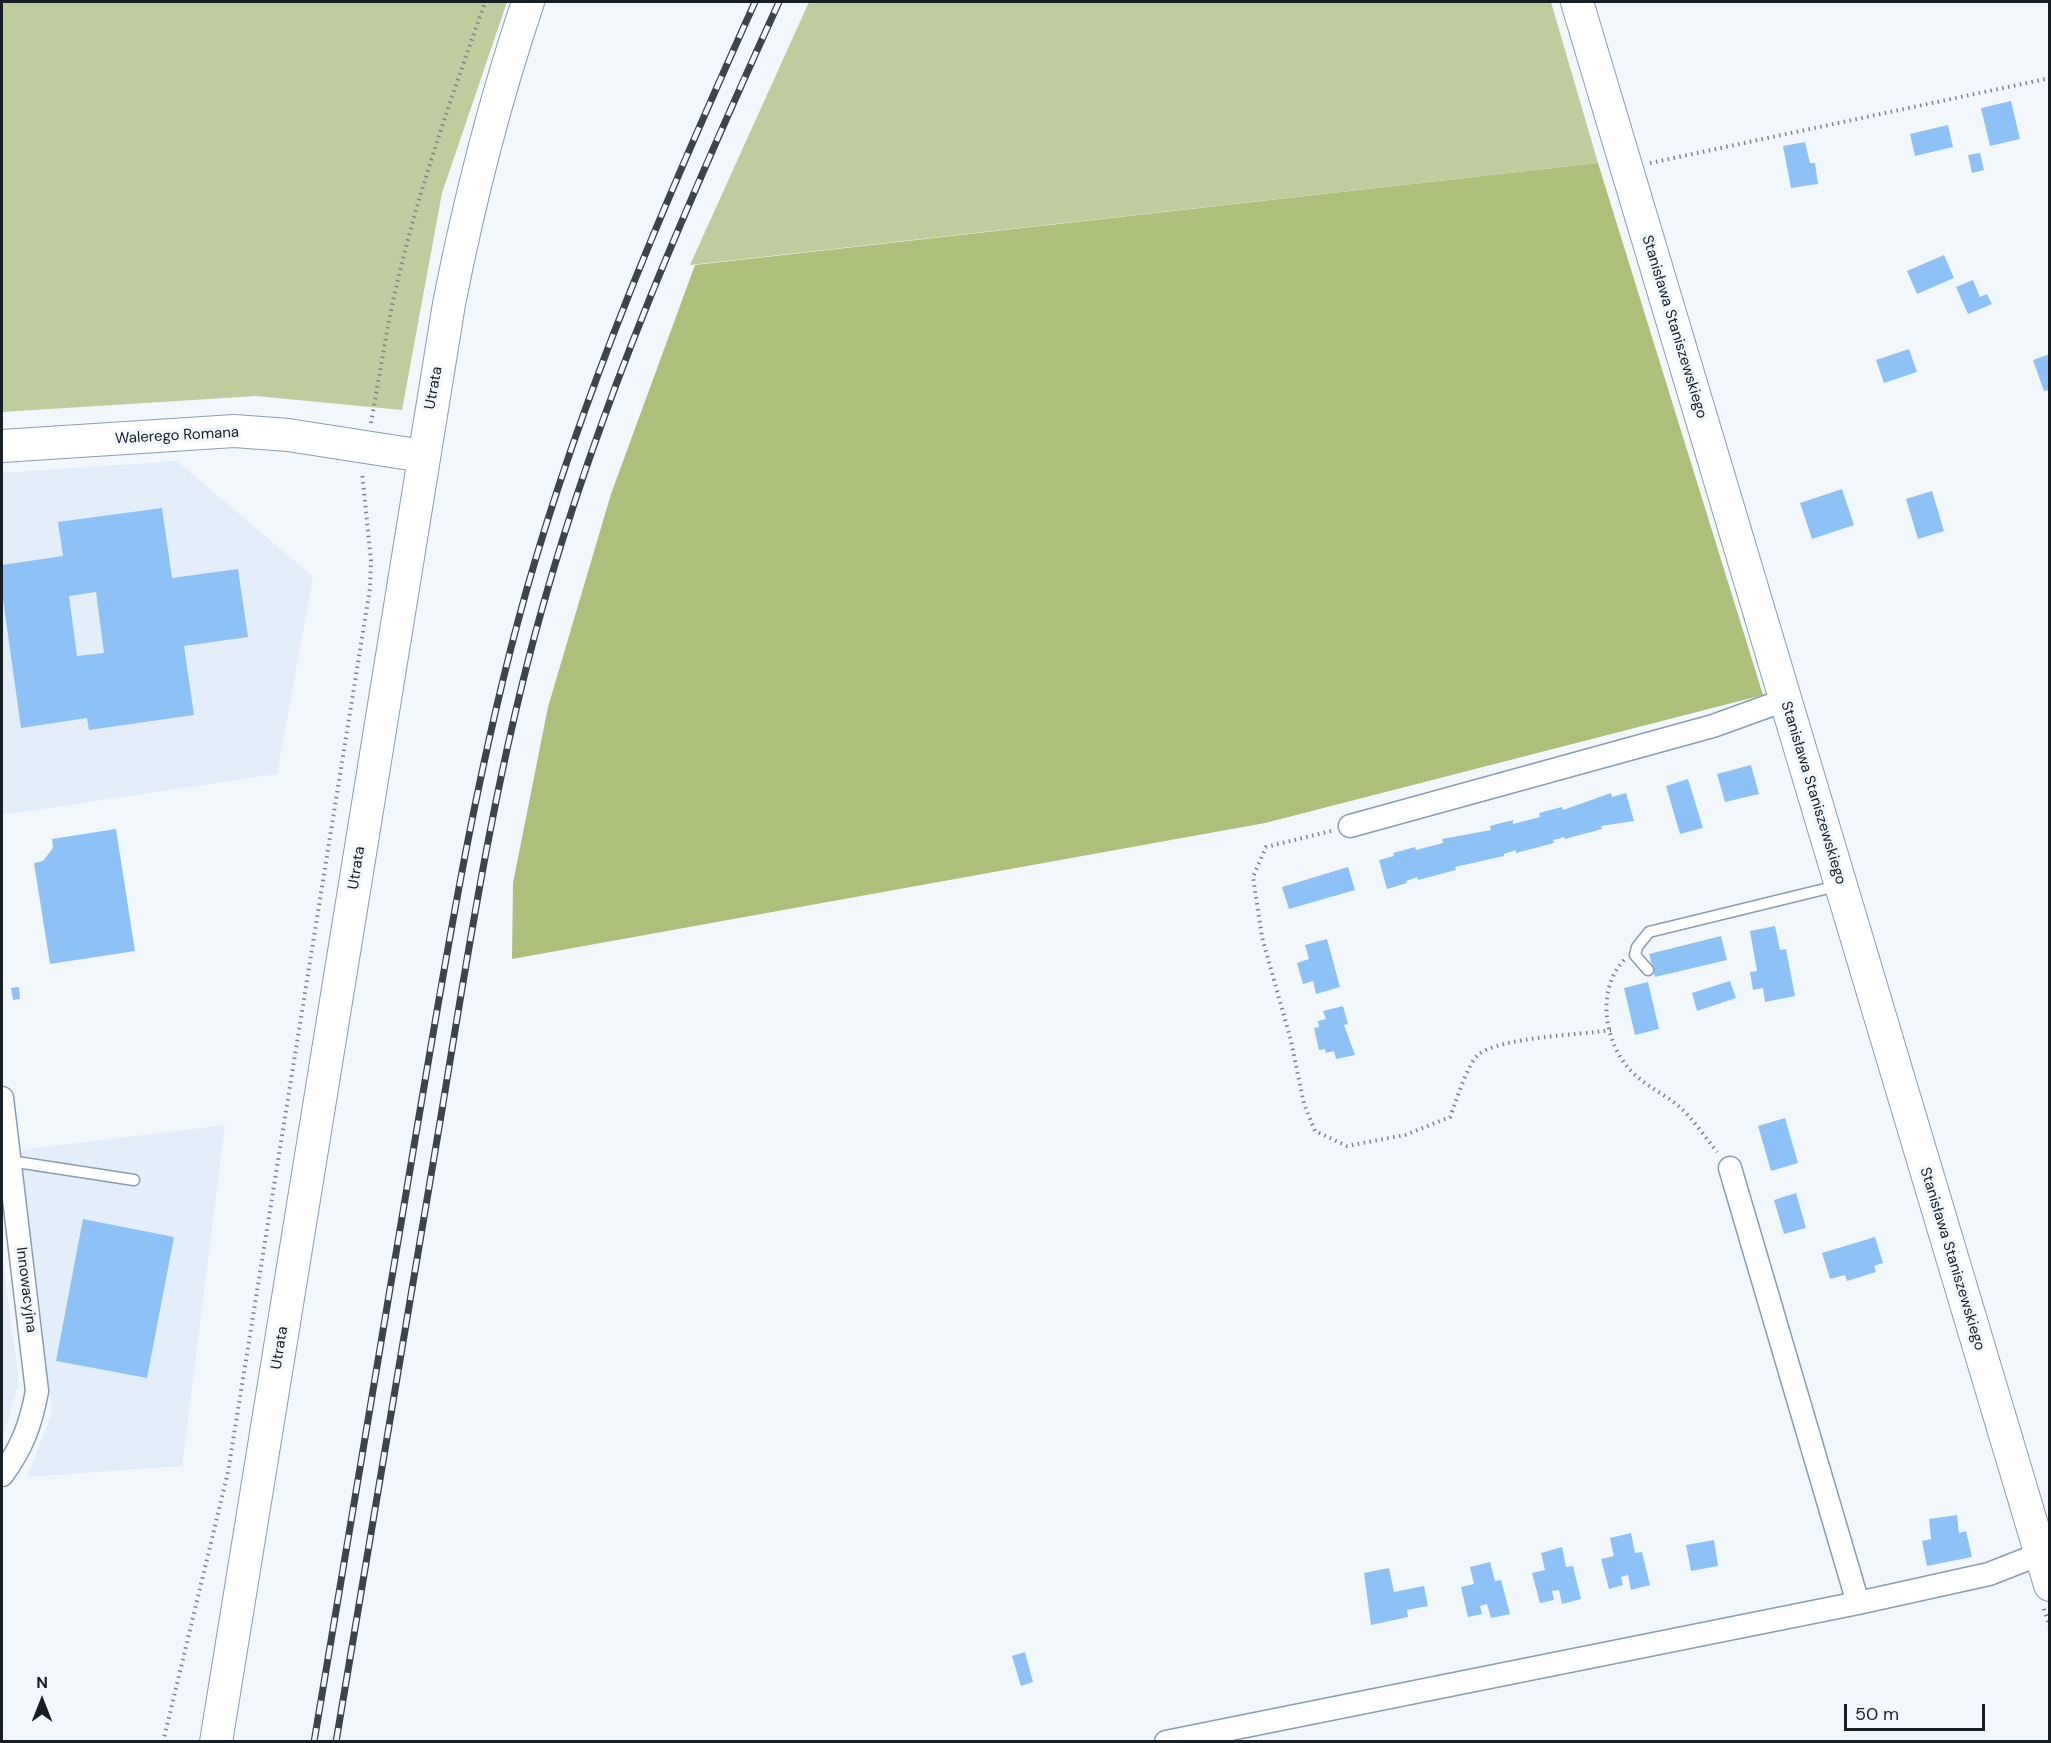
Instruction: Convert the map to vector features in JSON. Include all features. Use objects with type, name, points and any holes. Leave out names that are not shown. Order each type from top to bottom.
[{"type":"street","name":"Utrata","points":[[216,1742],[449,304],[468,213],[494,113],[528,2]]},
{"type":"street","name":"Stanisława Staniszewskiego","points":[[1577,2],[2049,1585]]},
{"type":"street","name":"Walerego Romana","points":[[2,446],[234,431],[288,435],[360,462],[423,456]]},
{"type":"street","points":[[1350,826],[1713,726],[1785,700]]},
{"type":"street","name":"Innowacyjna","points":[[2,1098],[37,1391],[32,1420],[21,1448],[2,1474]]},
{"type":"street","points":[[1730,1168],[1858,1603]]},
{"type":"street","points":[[1166,1742],[1858,1603],[1989,1574],[2040,1554]]},
{"type":"lane","points":[[1648,970],[1635,955],[1637,947],[1649,932],[1840,885]]},
{"type":"lane","points":[[10,1161],[134,1180]]},
{"type":"path","points":[[163,1742],[228,1472],[370,588],[371,561],[360,462],[392,306],[406,250],[444,121],[485,2]]},
{"type":"path","points":[[1627,169],[1706,150],[2049,78]]},
{"type":"path","points":[[1350,826],[1266,847],[1253,878],[1262,937],[1291,1041],[1304,1104],[1315,1131],[1347,1146],[1405,1135],[1450,1117],[1463,1082],[1478,1055],[1502,1044],[1611,1030]]},
{"type":"path","points":[[1637,947],[1617,968],[1608,986],[1606,1005],[1613,1044],[1630,1070],[1682,1109],[1730,1168]]},
{"type":"shaded area","points":[[177,461],[313,577],[277,774],[2,815],[2,473]]},
{"type":"shaded area","points":[[225,1125],[182,1466],[27,1477],[52,1413],[21,1150]]},
{"type":"shaded area","points":[[2,1254],[19,1381],[2,1441]]},
{"type":"green space","points":[[2,2],[507,2],[442,193],[402,410],[256,396],[2,412]]},
{"type":"green space","points":[[809,2],[1551,2],[1598,163],[690,265]]},
{"type":"green space","points":[[1598,163],[1763,695],[1265,823],[512,959],[513,883],[548,707],[611,494],[695,265]]},
{"type":"building","points":[[2011,101],[2020,139],[1990,146],[1981,108]]},
{"type":"building","points":[[1948,125],[1953,147],[1915,156],[1910,134]]},
{"type":"building","points":[[1805,142],[1810,163],[1815,163],[1818,184],[1791,188],[1783,146]]},
{"type":"building","points":[[1980,153],[1984,170],[1972,173],[1968,155]]},
{"type":"building","points":[[1944,255],[1954,278],[1917,294],[1907,271]]},
{"type":"building","points":[[1973,280],[1980,297],[1987,294],[1992,304],[1968,314],[1956,287]]},
{"type":"building","points":[[1909,349],[1917,372],[1884,383],[1876,360]]},
{"type":"building","points":[[2050,354],[2050,390],[2044,391],[2033,360]]},
{"type":"building","points":[[1842,489],[1854,525],[1812,539],[1800,503]]},
{"type":"building","points":[[1932,491],[1944,531],[1918,539],[1906,499]]},
{"type":"building","points":[[162,508],[172,578],[238,569],[248,637],[184,646],[194,715],[89,730],[87,718],[21,728],[2,592],[2,565],[63,556],[58,522]],"holes":[[[96,592],[104,653],[77,656],[69,596]]]},
{"type":"building","points":[[1751,765],[1759,794],[1725,802],[1717,774]]},
{"type":"building","points":[[1688,779],[1703,828],[1680,834],[1666,786]]},
{"type":"building","points":[[1611,793],[1612,797],[1626,793],[1634,821],[1601,826],[1602,829],[1553,840],[1554,843],[1516,853],[1516,850],[1504,856],[1455,867],[1456,870],[1418,880],[1417,877],[1406,881],[1407,883],[1387,889],[1379,860],[1394,856],[1393,853],[1443,843],[1442,839],[1491,830],[1490,826],[1513,820],[1513,824],[1540,817],[1539,813],[1562,807],[1563,810]]},
{"type":"building","points":[[116,829],[135,951],[50,964],[34,863],[43,861],[53,848],[52,839]]},
{"type":"building","points":[[1348,867],[1355,890],[1289,909],[1282,887]]},
{"type":"building","points":[[1775,926],[1780,950],[1786,949],[1795,996],[1765,1002],[1763,988],[1753,990],[1750,972],[1757,971],[1750,931]]},
{"type":"building","points":[[1721,936],[1727,960],[1655,977],[1649,954]]},
{"type":"building","points":[[1327,939],[1340,987],[1316,994],[1313,981],[1303,984],[1297,963],[1309,959],[1305,945]]},
{"type":"building","points":[[1730,981],[1736,998],[1697,1011],[1692,993]]},
{"type":"building","points":[[1648,982],[1659,1029],[1635,1035],[1624,988]]},
{"type":"building","points":[[19,987],[20,999],[13,1000],[11,988]]},
{"type":"building","points":[[1343,1006],[1348,1024],[1344,1025],[1355,1055],[1336,1059],[1334,1051],[1326,1053],[1325,1049],[1319,1050],[1314,1028],[1319,1027],[1318,1021],[1326,1019],[1323,1011]]},
{"type":"building","points":[[1785,1118],[1798,1163],[1771,1171],[1758,1126]]},
{"type":"building","points":[[1796,1193],[1806,1228],[1784,1234],[1774,1200]]},
{"type":"building","points":[[83,1219],[174,1237],[147,1378],[56,1361]]},
{"type":"building","points":[[1875,1237],[1883,1263],[1874,1266],[1876,1272],[1847,1281],[1845,1275],[1830,1279],[1822,1253]]},
{"type":"building","points":[[1957,1515],[1959,1533],[1966,1531],[1972,1557],[1927,1566],[1922,1541],[1931,1539],[1929,1519]]},
{"type":"building","points":[[1631,1533],[1635,1553],[1642,1552],[1650,1585],[1631,1590],[1628,1575],[1621,1577],[1623,1585],[1609,1589],[1601,1559],[1614,1556],[1610,1538]]},
{"type":"building","points":[[1714,1540],[1718,1566],[1691,1571],[1686,1545]]},
{"type":"building","points":[[1562,1547],[1566,1567],[1573,1566],[1581,1599],[1562,1604],[1559,1590],[1552,1591],[1554,1600],[1540,1603],[1532,1573],[1545,1570],[1541,1553]]},
{"type":"building","points":[[1490,1562],[1495,1581],[1501,1580],[1510,1614],[1491,1618],[1487,1604],[1480,1606],[1482,1614],[1468,1617],[1461,1587],[1474,1584],[1470,1567]]},
{"type":"building","points":[[1389,1568],[1394,1592],[1424,1586],[1428,1606],[1407,1610],[1408,1617],[1371,1625],[1364,1573]]},
{"type":"building","points":[[1025,1652],[1033,1682],[1021,1686],[1012,1656]]},
{"type":"railway","points":[[314,1742],[451,929],[477,794],[508,659],[549,516],[601,367],[660,220],[755,2]]},
{"type":"railway","points":[[336,1742],[484,861],[525,671],[565,530],[619,376],[680,225],[779,2]]}]
